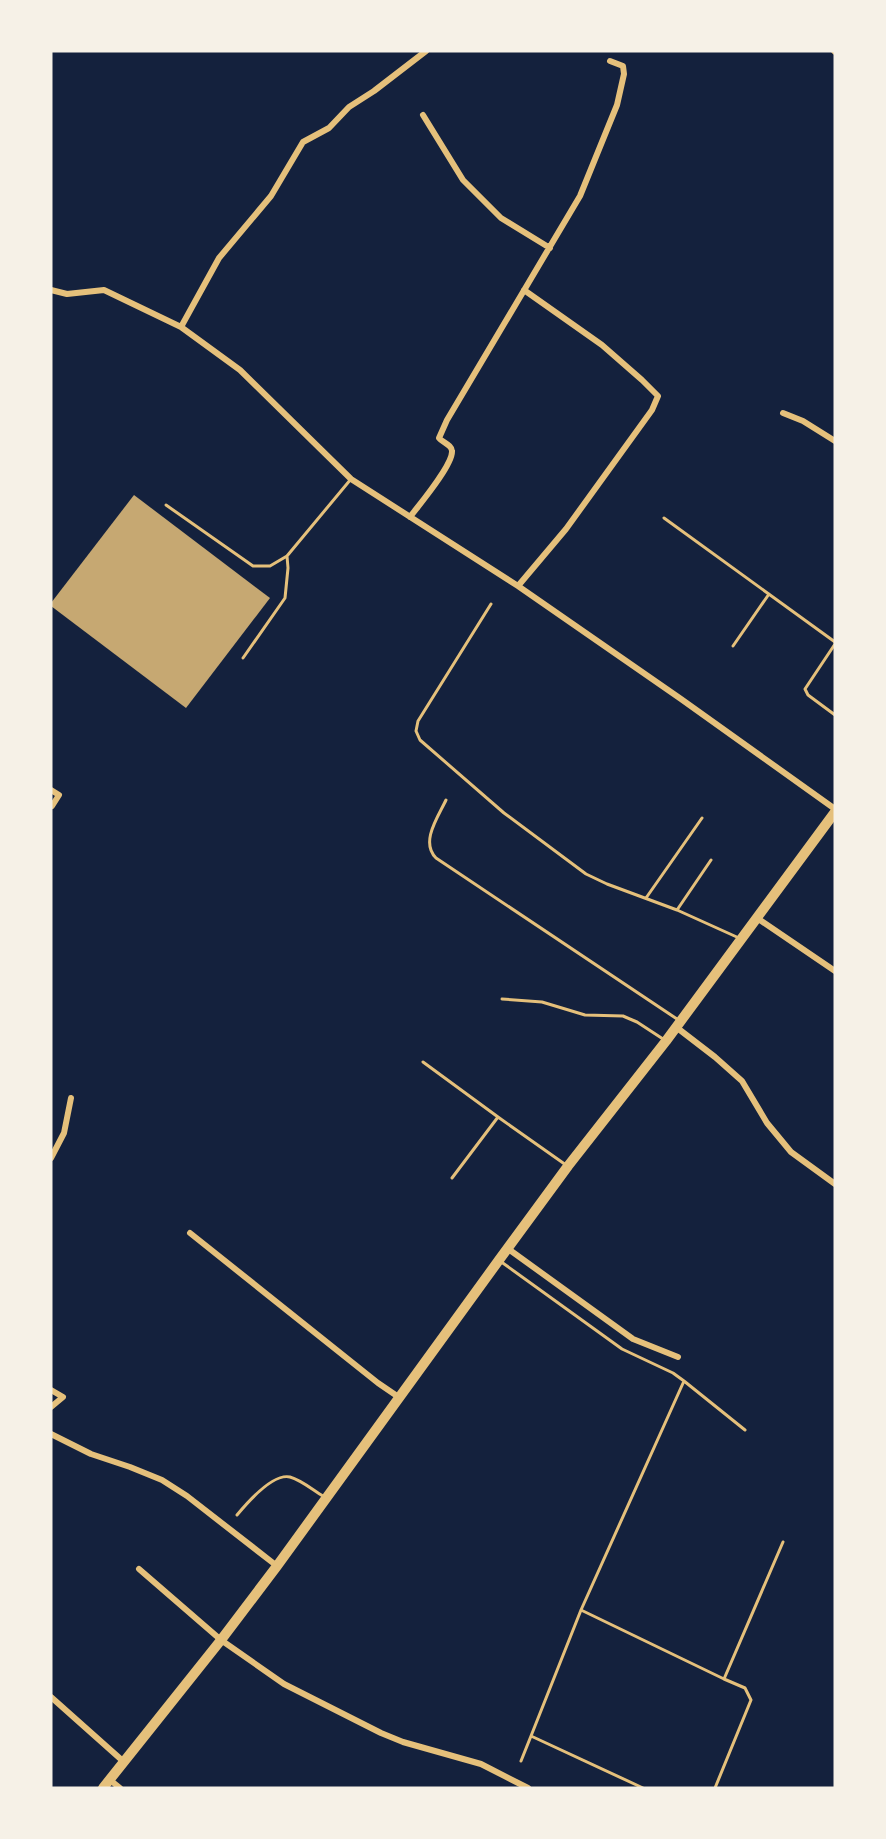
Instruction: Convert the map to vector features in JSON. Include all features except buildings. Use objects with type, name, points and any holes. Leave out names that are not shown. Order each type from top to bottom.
[{"type":"main road","points":[[107,1784],[277,1566],[507,1248],[666,1041],[835,811]]},
{"type":"street","points":[[181,327],[219,258],[271,196],[303,142],[329,128],[349,107],[426,51]]},
{"type":"street","points":[[410,517],[438,480],[450,458],[452,451],[450,447],[439,438],[447,420],[580,195],[617,105],[624,74],[623,66],[610,61]]},
{"type":"street","points":[[423,115],[463,180],[501,218],[550,248]]},
{"type":"street","points":[[51,290],[67,294],[104,290],[181,327],[240,370],[351,479],[518,585],[835,811]]},
{"type":"street","points":[[518,585],[566,529],[652,410],[658,396],[603,345],[524,290]]},
{"type":"street","points":[[783,413],[802,421],[835,441]]},
{"type":"street","points":[[51,790],[59,795],[52,806]]},
{"type":"street","points":[[757,918],[835,971]]},
{"type":"street","points":[[678,1024],[742,1082],[767,1123],[791,1152],[835,1184]]},
{"type":"street","points":[[51,1158],[64,1133],[71,1098]]},
{"type":"street","points":[[190,1233],[400,1398]]},
{"type":"street","points":[[507,1248],[633,1339],[678,1357]]},
{"type":"street","points":[[51,1390],[63,1397],[51,1407]]},
{"type":"street","points":[[51,1434],[91,1454],[162,1480],[187,1496],[277,1566]]},
{"type":"street","points":[[139,1569],[221,1640],[284,1684],[381,1733],[403,1742],[481,1764],[528,1788]]},
{"type":"street","points":[[51,1697],[124,1762]]},
{"type":"street","points":[[107,1784],[120,1788]]},
{"type":"lane","points":[[166,505],[253,566],[270,566],[287,556],[351,479]]},
{"type":"lane","points":[[664,518],[835,643],[806,690],[808,695],[835,715]]},
{"type":"lane","points":[[243,658],[285,598],[287,556]]},
{"type":"lane","points":[[733,646],[769,594]]},
{"type":"lane","points":[[491,604],[421,717],[417,735],[504,813],[586,874],[677,910],[741,939]]},
{"type":"lane","points":[[446,800],[428,842],[430,852],[436,858],[678,1024]]},
{"type":"lane","points":[[646,898],[702,818]]},
{"type":"lane","points":[[677,910],[711,860]]},
{"type":"lane","points":[[502,999],[542,1002],[585,1015],[623,1016],[637,1022],[666,1041]]},
{"type":"lane","points":[[423,1062],[568,1166]]},
{"type":"lane","points":[[452,1178],[498,1117]]},
{"type":"lane","points":[[499,1260],[622,1349],[673,1372],[745,1430]]},
{"type":"lane","points":[[520,1761],[581,1610],[684,1381]]},
{"type":"lane","points":[[237,1515],[272,1481],[282,1476],[291,1477],[327,1498]]},
{"type":"lane","points":[[724,1679],[783,1542]]},
{"type":"lane","points":[[581,1610],[745,1688],[751,1700],[715,1788]]},
{"type":"lane","points":[[531,1736],[643,1788]]}]
